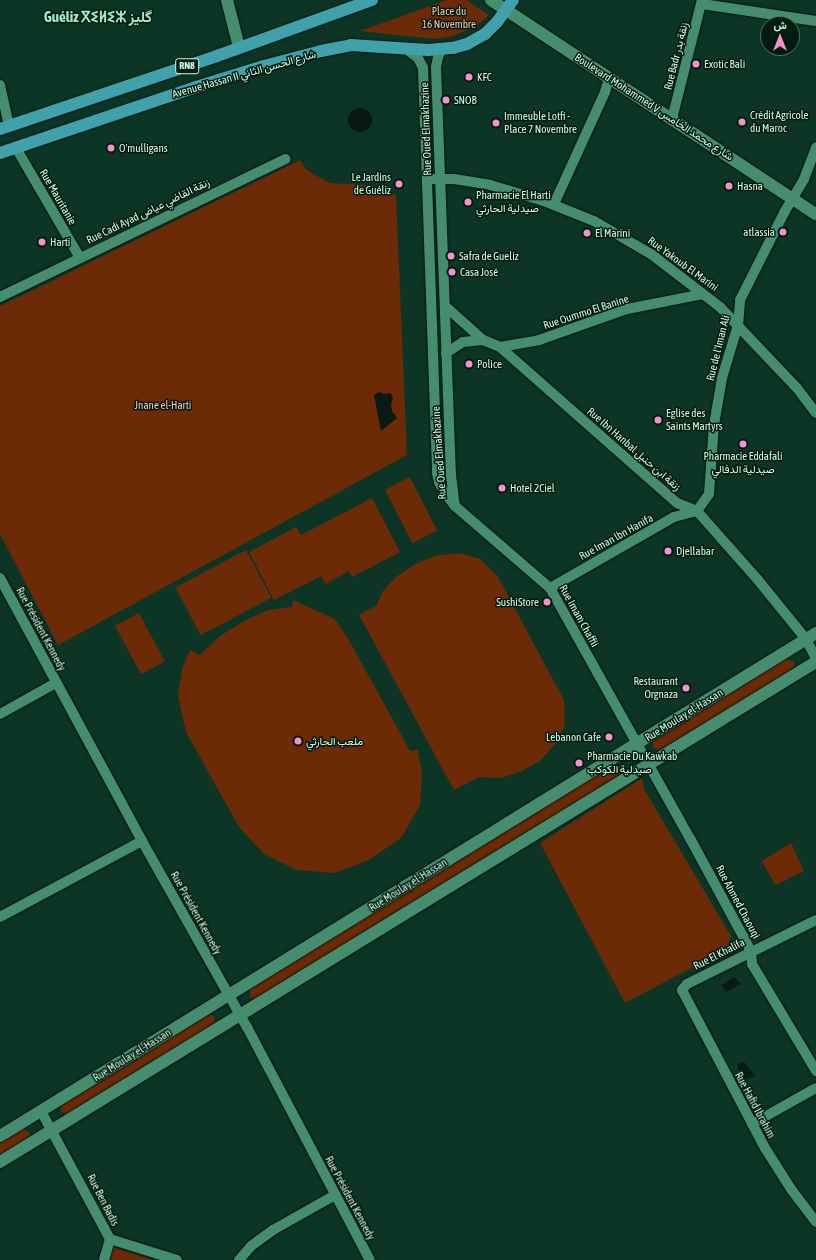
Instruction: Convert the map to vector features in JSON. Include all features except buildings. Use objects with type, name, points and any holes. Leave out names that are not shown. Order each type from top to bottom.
[{"type":"main road","name":"Avenue Hassan II شارع الحسن الثاني","points":[[4,127],[372,0]]},
{"type":"main road","name":"Avenue Hassan II شارع الحسن الثاني","points":[[0,153],[196,86],[286,60],[351,45],[405,48],[453,48],[477,39],[497,22],[510,5]]},
{"type":"street","points":[[226,0],[239,47]]},
{"type":"street","name":"Boulevard Mohammed V شارع محمد الخامس","points":[[491,0],[510,5],[610,78],[816,214]]},
{"type":"street","points":[[702,2],[816,21]]},
{"type":"street","name":"Rue Badr زنقة بدر","points":[[672,119],[702,2]]},
{"type":"street","name":"Rue Oued Elmakhazine","points":[[405,48],[418,58],[423,68],[436,473],[444,492],[455,506]]},
{"type":"street","name":"Rue Oued Elmakhazine","points":[[442,49],[438,57],[436,67],[450,476],[455,506]]},
{"type":"street","points":[[554,204],[610,78]]},
{"type":"street","points":[[0,85],[4,127]]},
{"type":"street","name":"Rue Mauritanie","points":[[16,148],[80,258]]},
{"type":"street","name":"Rue de l'Iman Ali","points":[[696,511],[709,494],[714,425],[722,378],[738,325],[740,300],[785,211],[804,179],[816,148]]},
{"type":"street","name":"Rue Cadi Ayad زنقة القاضي عياض","points":[[0,297],[285,159]]},
{"type":"street","name":"Rue Yakoub El Marini","points":[[427,179],[454,179],[490,185],[554,204],[594,221],[651,254],[720,307],[797,388],[816,413]]},
{"type":"street","name":"Rue Oummo El Banine","points":[[500,347],[539,340],[627,309],[703,294]]},
{"type":"street","name":"Rue Ibn Hanbal زنقة ابن حنبل","points":[[445,306],[483,340],[500,347],[677,502],[696,511],[758,580],[806,639],[816,660]]},
{"type":"street","name":"Rue Ibn Hanbal زنقة ابن حنبل","points":[[446,353],[463,342],[483,340]]},
{"type":"street","name":"Rue Imam Chaffii","points":[[455,506],[550,588],[637,744]]},
{"type":"street","name":"Rue Iman lbn Hanifa","points":[[550,588],[674,517],[696,511]]},
{"type":"street","name":"Rue Président Kennedy","points":[[0,578],[142,841],[240,1014],[370,1260]]},
{"type":"street","name":"Rue Moulay el-Hassan","points":[[0,1136],[816,633]]},
{"type":"street","name":"Rue Moulay el-Hassan","points":[[0,1162],[816,660]]},
{"type":"street","points":[[0,714],[56,684]]},
{"type":"street","name":"Rue Ahmed Chaouqi","points":[[637,744],[751,952],[752,964],[816,1071]]},
{"type":"street","points":[[0,917],[142,841]]},
{"type":"street","name":"Rue El Khalifa","points":[[682,993],[687,984],[816,920]]},
{"type":"street","name":"Rue Hafid Ibrahim","points":[[682,993],[752,1124],[790,1188],[816,1222]]},
{"type":"street","points":[[752,1124],[816,1088]]},
{"type":"street","name":"Rue Ben Badis","points":[[41,1111],[110,1239],[177,1260]]},
{"type":"street","points":[[238,1260],[251,1246],[273,1230],[335,1195]]},
{"type":"street","points":[[104,1260],[110,1239]]},
{"type":"green space","name":"Place du 16 Novembre","points":[[447,0],[466,0],[489,15],[476,26],[453,36],[435,39],[360,31]]},
{"type":"green space","name":"Jnane el-Harti","points":[[300,160],[305,168],[330,183],[363,185],[396,195],[407,455],[58,645],[0,534],[0,306]]},
{"type":"green space","points":[[410,477],[437,530],[412,543],[385,490]]},
{"type":"green space","points":[[372,498],[400,552],[352,577],[349,571],[326,584],[321,576],[274,600],[249,552],[296,527],[301,535]]},
{"type":"green space","points":[[246,550],[271,598],[201,635],[175,588]]},
{"type":"green space","points":[[460,553],[480,559],[498,577],[564,700],[565,725],[555,744],[540,761],[522,771],[501,778],[479,777],[454,790],[359,615],[376,606],[383,591],[396,577],[415,564],[434,556]]},
{"type":"green space","name":"ملعب الحارثي","points":[[293,600],[335,619],[350,642],[410,751],[418,750],[422,774],[420,805],[401,838],[369,860],[334,873],[297,870],[264,854],[239,827],[186,732],[178,695],[182,669],[190,650],[200,655],[220,636],[244,621],[268,610],[292,607]]},
{"type":"green space","points":[[139,613],[165,662],[141,674],[115,626]]},
{"type":"green space","points":[[785,659],[794,662],[793,670],[660,751],[653,747],[653,741]]},
{"type":"green space","points":[[616,763],[623,766],[623,774],[256,1000],[249,996],[251,995],[249,988]]},
{"type":"green space","points":[[642,778],[644,789],[731,936],[727,949],[625,1003],[540,843]]},
{"type":"green space","points":[[791,843],[804,871],[775,885],[762,861]]},
{"type":"green space","points":[[210,1014],[215,1017],[214,1024],[67,1114],[61,1111],[61,1104]]},
{"type":"green space","points":[[24,1129],[29,1132],[30,1138],[0,1158],[0,1141],[18,1130]]},
{"type":"green space","points":[[112,1247],[153,1260],[109,1260]]},
{"type":"shaded area","points":[[360,108],[368,112],[372,120],[368,128],[360,132],[352,128],[348,120],[352,112]]},
{"type":"shaded area","points":[[379,392],[384,394],[390,393],[393,397],[391,405],[392,411],[397,418],[381,431],[374,395]]},
{"type":"shaded area","points":[[734,977],[741,984],[726,992],[722,985]]},
{"type":"shaded area","points":[[744,1062],[755,1076],[743,1080],[737,1064]]},
{"type":"place","name":"Exotic Bali","points":[[696,64]]},
{"type":"place","name":"KFC","points":[[469,77]]},
{"type":"place","name":"SNOB","points":[[446,100]]},
{"type":"place","name":"Crédit Agricole du Maroc","points":[[742,122]]},
{"type":"place","name":"Immeuble Lotfi - Place 7 Novembre","points":[[496,123]]},
{"type":"place","name":"O'mulligans","points":[[111,148]]},
{"type":"place","name":"Le Jardins de Guéliz","points":[[399,184]]},
{"type":"place","name":"Hasna","points":[[729,186]]},
{"type":"place","name":"Pharmacie El Harti صيدلية الحارثي","points":[[468,202]]},
{"type":"place","name":"atlassia","points":[[783,232]]},
{"type":"place","name":"El Marini","points":[[587,233]]},
{"type":"place","name":"Harti","points":[[42,242]]},
{"type":"place","name":"Safra de Gueliz","points":[[451,256]]},
{"type":"place","name":"Casa José","points":[[452,272]]},
{"type":"place","name":"Police","points":[[469,364]]},
{"type":"place","name":"Eglise des Saints Martyrs","points":[[658,420]]},
{"type":"place","name":"Pharmacie Eddafali صيدلية الدفالي","points":[[743,444]]},
{"type":"place","name":"Hotel 2Ciel","points":[[502,488]]},
{"type":"place","name":"Djellabar","points":[[668,551]]},
{"type":"place","name":"SushiStore","points":[[547,602]]},
{"type":"place","name":"Restaurant Orgnaza","points":[[686,688]]},
{"type":"place","name":"Lebanon Cafe","points":[[609,737]]},
{"type":"place","name":"ملعب الحارثي","points":[[298,741]]},
{"type":"place","name":"Pharmacie Du Kawkab صيدلية الكوكب","points":[[579,763]]},
{"type":"district","name":"Guéliz ⴳⵉⵍⵉⵣ گليز","points":[[98,17]]}]
